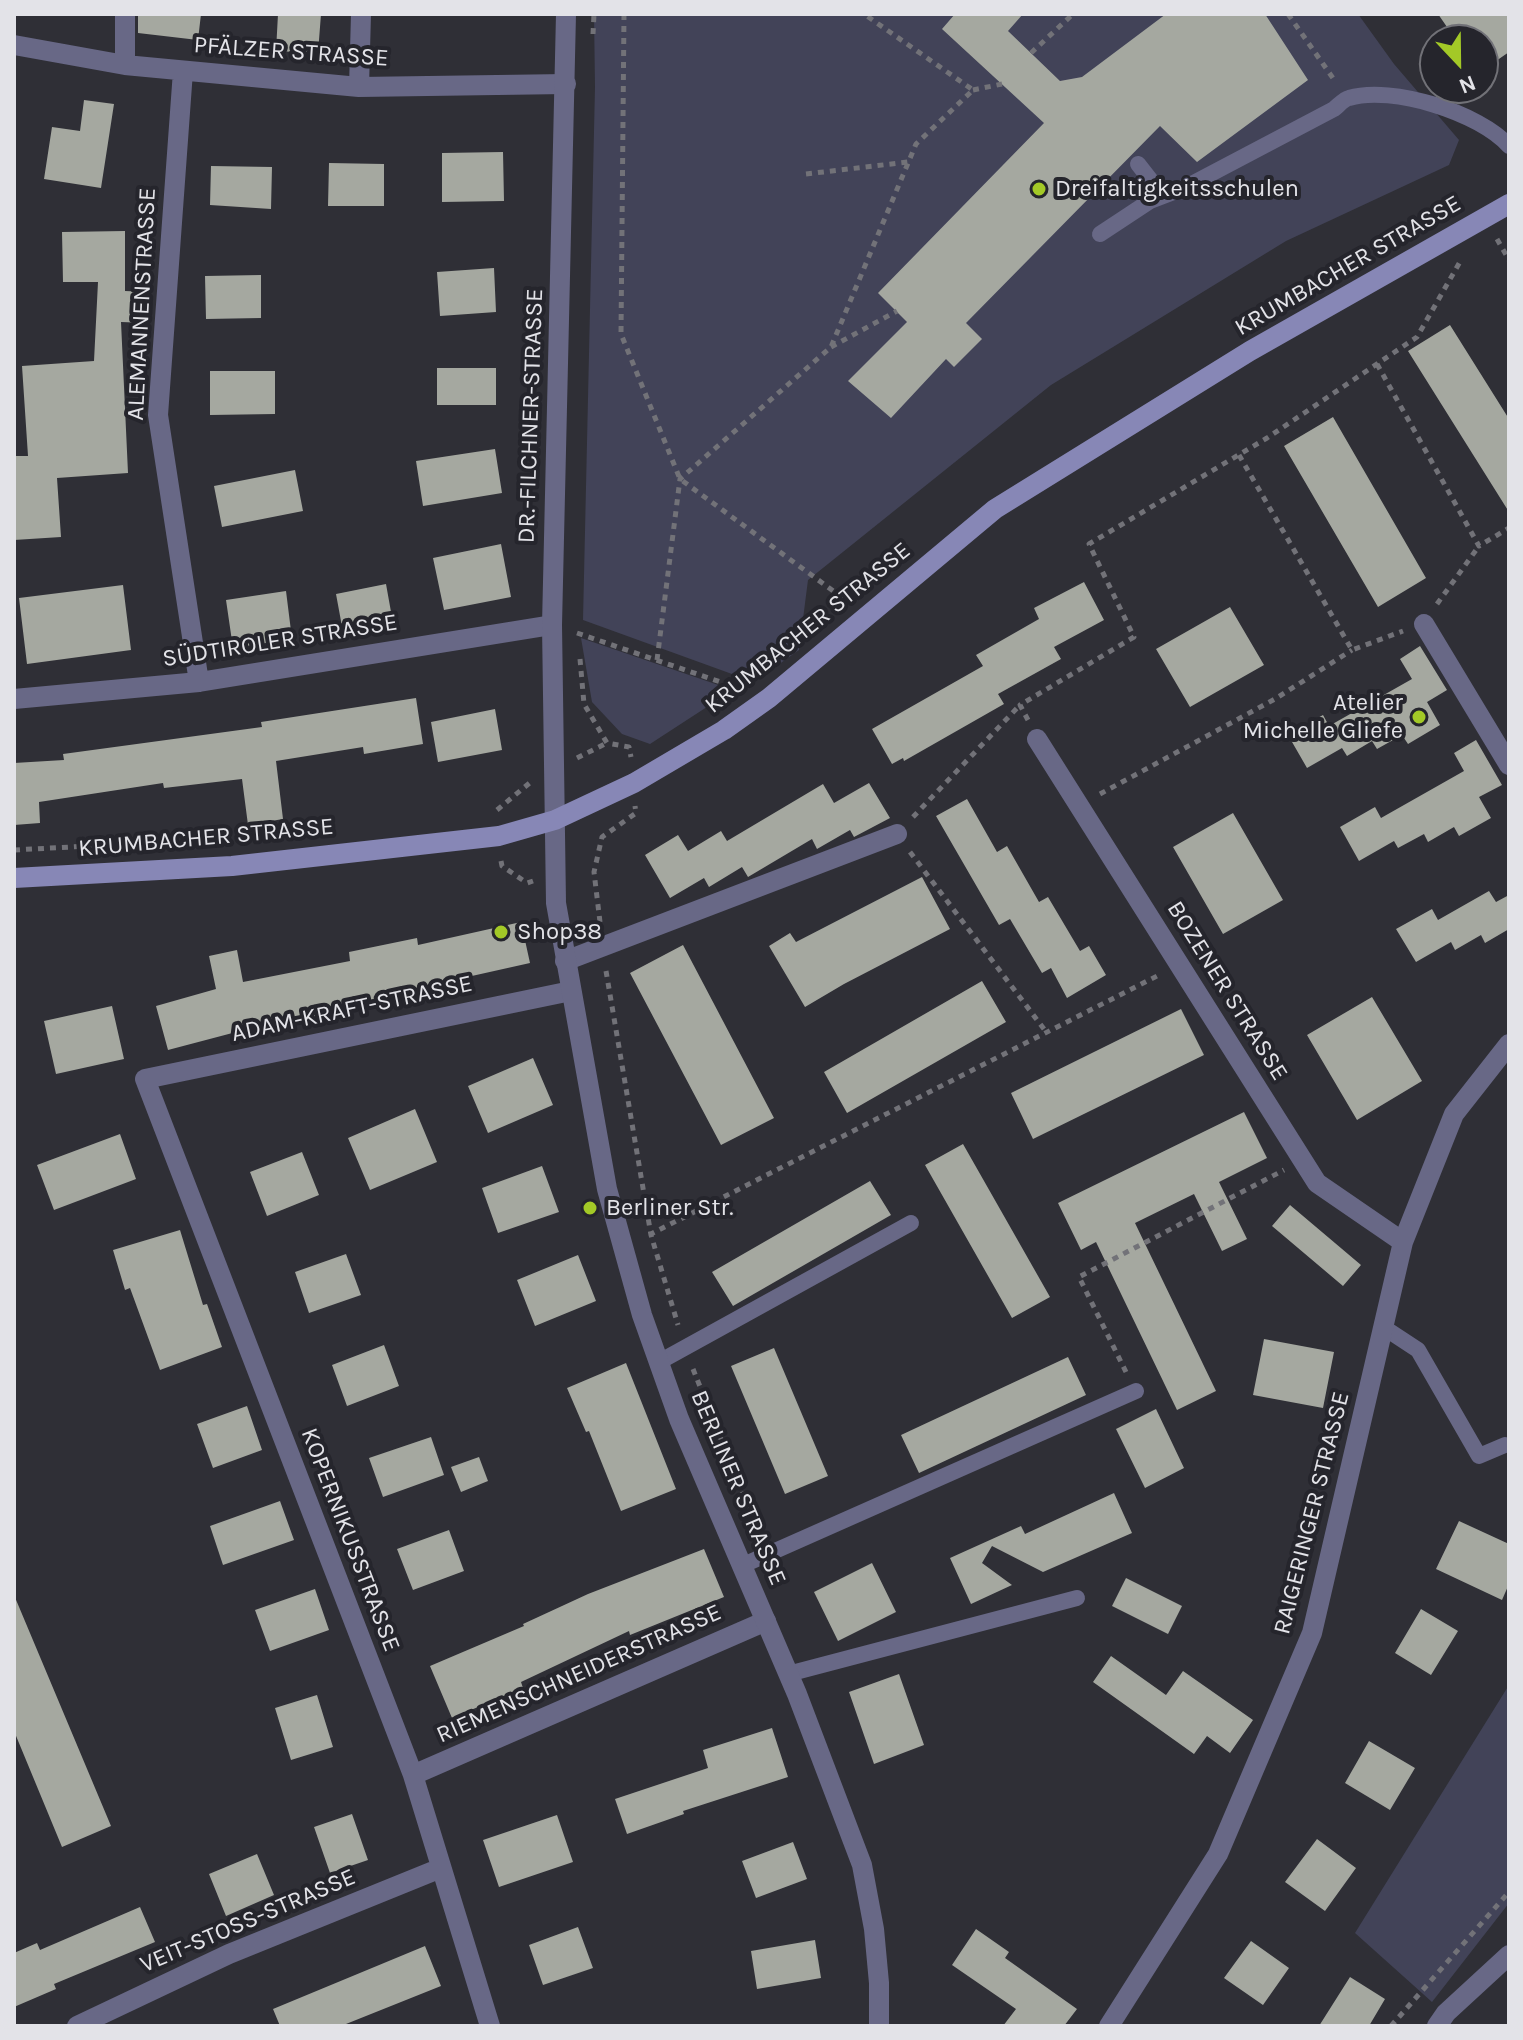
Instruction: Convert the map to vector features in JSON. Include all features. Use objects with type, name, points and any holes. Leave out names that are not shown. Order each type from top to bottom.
[{"type":"main road","name":"KRUMBACHER STRASSE","points":[[14,878],[232,866],[499,836],[555,820],[634,783],[724,730],[769,698],[995,509],[1250,351],[1509,204]]},
{"type":"street","points":[[125,14],[125,65]]},
{"type":"street","points":[[359,87],[361,14]]},
{"type":"street","name":"DR.-FILCHNER-STRASSE","points":[[555,820],[552,625],[566,14]]},
{"type":"street","name":"PFÄLZER STRASSE","points":[[14,45],[125,65],[359,87],[566,84]]},
{"type":"street","name":"ALEMANNENSTRASSE","points":[[183,71],[158,415],[199,682]]},
{"type":"street","points":[[1424,624],[1509,765]]},
{"type":"street","name":"SÜDTIROLER STRASSE","points":[[14,699],[199,682],[552,625]]},
{"type":"street","name":"BOZENER STRASSE","points":[[1037,739],[1317,1183],[1403,1242]]},
{"type":"street","name":"BERLINER STRASSE","points":[[555,820],[556,903],[607,1189],[679,1419],[788,1674],[862,1865],[874,1929],[879,2026]]},
{"type":"street","points":[[565,961],[897,834]]},
{"type":"street","name":"ADAM-KRAFT-STRASSE","points":[[145,1079],[571,991]]},
{"type":"street","name":"RAIGERINGER STRASSE","points":[[1109,2026],[1218,1854],[1312,1633],[1403,1242],[1454,1114],[1509,1044]]},
{"type":"street","name":"KOPERNIKUSSTRASSE","points":[[145,1079],[413,1775],[490,2026]]},
{"type":"street","name":"RIEMENSCHNEIDERSTRASSE","points":[[413,1775],[766,1621]]},
{"type":"street","name":"VEIT-STOSS-STRASSE","points":[[77,2026],[229,1954],[441,1868]]},
{"type":"street","points":[[1437,2026],[1446,2013],[1509,1955]]},
{"type":"lane","points":[[1100,234],[1150,201],[1184,188],[1334,109],[1347,98],[1384,95],[1430,103],[1455,111],[1509,146]]},
{"type":"lane","points":[[1138,164],[1163,196]]},
{"type":"lane","points":[[659,1362],[911,1223]]},
{"type":"lane","points":[[1383,1327],[1418,1350],[1479,1456],[1505,1445]]},
{"type":"lane","points":[[741,1566],[1136,1391]]},
{"type":"lane","points":[[788,1674],[1077,1598]]},
{"type":"path","points":[[624,14],[621,334],[680,479],[657,660]]},
{"type":"path","points":[[864,14],[973,90]]},
{"type":"path","points":[[1031,53],[1073,14]]},
{"type":"path","points":[[1288,14],[1347,98]]},
{"type":"path","points":[[831,347],[916,144],[973,90],[1002,84]]},
{"type":"path","points":[[806,174],[908,162]]},
{"type":"path","points":[[1485,217],[1509,260]]},
{"type":"path","points":[[1047,1033],[897,834],[1020,705],[1134,637],[1089,544],[1239,455],[1417,337],[1463,257]]},
{"type":"path","points":[[680,479],[831,347],[897,311]]},
{"type":"path","points":[[1377,364],[1479,546]]},
{"type":"path","points":[[1239,455],[1352,650]]},
{"type":"path","points":[[680,479],[867,616]]},
{"type":"path","points":[[1079,805],[1275,699],[1352,650],[1424,624],[1479,546],[1509,528]]},
{"type":"path","points":[[552,625],[769,698]]},
{"type":"path","points":[[584,704],[607,743],[629,747],[634,783],[636,813],[602,837],[594,872],[611,1009],[633,1139]]},
{"type":"path","points":[[1020,705],[1037,739]]},
{"type":"path","points":[[624,1248],[1179,965]]},
{"type":"path","points":[[1136,1391],[1079,1277],[1302,1160]]},
{"type":"path","points":[[1391,2026],[1508,1896]]},
{"type":"shaded area","points":[[594,14],[1358,14],[1419,93],[1419,104],[1428,104],[1459,140],[1449,165],[1286,241],[1051,385],[808,580],[799,650],[754,682],[583,620]]},
{"type":"shaded area","points":[[581,638],[733,690],[650,744],[622,734],[592,702]]},
{"type":"shaded area","points":[[1509,1685],[1509,1903],[1432,2002],[1355,1933]]},
{"type":"building","points":[[138,14],[201,14],[198,40],[138,33]]},
{"type":"building","points":[[278,14],[321,14],[318,53],[276,51]]},
{"type":"building","name":"Dreifaltigkeitsschulen","points":[[955,14],[1023,14],[1008,31],[1060,81],[1082,77],[1166,14],[1265,14],[1308,80],[1197,162],[1160,126],[966,323],[982,339],[954,367],[946,359],[891,418],[848,381],[907,322],[878,293],[1044,123],[942,29]]},
{"type":"building","points":[[1438,14],[1509,14],[1509,52],[1499,59],[1499,24],[1445,24]]},
{"type":"building","points":[[84,100],[114,104],[101,188],[44,179],[52,127],[80,131]]},
{"type":"building","points":[[503,152],[504,201],[442,202],[442,153]]},
{"type":"building","points":[[329,163],[384,164],[384,206],[328,206]]},
{"type":"building","points":[[211,166],[272,167],[271,209],[210,205]]},
{"type":"building","points":[[125,231],[125,291],[149,292],[148,323],[121,322],[128,473],[57,478],[61,537],[14,540],[14,456],[28,456],[22,366],[94,361],[98,282],[63,282],[62,232]]},
{"type":"building","points":[[494,268],[496,312],[440,316],[437,272]]},
{"type":"building","points":[[261,275],[261,318],[206,319],[205,276]]},
{"type":"building","points":[[1450,325],[1509,419],[1509,512],[1408,351]]},
{"type":"building","points":[[437,368],[496,368],[496,405],[437,405]]},
{"type":"building","points":[[210,371],[275,371],[275,414],[210,415]]},
{"type":"building","points":[[1333,417],[1426,578],[1378,607],[1284,446]]},
{"type":"building","points":[[495,449],[502,493],[423,506],[416,461]]},
{"type":"building","points":[[295,470],[303,511],[222,527],[214,486]]},
{"type":"building","points":[[501,544],[511,597],[444,610],[433,558]]},
{"type":"building","points":[[1084,582],[1104,620],[1054,647],[1061,659],[998,694],[1004,704],[904,761],[903,758],[892,764],[872,729],[983,666],[976,655],[1039,619],[1034,608]]},
{"type":"building","points":[[386,584],[393,623],[343,632],[336,594]]},
{"type":"building","points":[[123,585],[131,650],[27,664],[19,598]]},
{"type":"building","points":[[286,591],[292,639],[233,648],[226,600]]},
{"type":"building","points":[[1230,607],[1264,665],[1190,707],[1156,649]]},
{"type":"building","points":[[1420,646],[1447,690],[1427,702],[1440,725],[1408,744],[1402,735],[1377,749],[1372,741],[1347,756],[1342,748],[1307,768],[1288,735],[1323,715],[1329,726],[1412,679],[1400,659]]},
{"type":"building","points":[[416,698],[423,744],[364,754],[363,747],[276,761],[283,819],[248,825],[242,779],[164,788],[163,783],[39,802],[40,823],[14,825],[14,763],[64,760],[63,754],[262,727],[261,722]]},
{"type":"building","points":[[495,709],[502,750],[438,762],[431,722]]},
{"type":"building","points":[[1476,740],[1502,785],[1479,797],[1491,818],[1459,836],[1454,827],[1428,842],[1424,834],[1398,848],[1394,841],[1359,861],[1340,827],[1375,807],[1381,818],[1464,771],[1454,753]]},
{"type":"building","points":[[869,783],[890,818],[854,837],[850,830],[817,849],[812,839],[748,877],[742,867],[709,887],[704,878],[670,898],[645,855],[678,835],[688,851],[721,831],[727,841],[823,784],[834,803]]},
{"type":"building","points":[[967,799],[997,852],[1007,846],[1039,902],[1048,897],[1080,951],[1089,946],[1106,975],[1067,998],[1051,968],[1042,973],[1010,919],[999,925],[936,816]]},
{"type":"building","points":[[1233,813],[1283,900],[1223,934],[1173,847]]},
{"type":"building","points":[[922,877],[950,929],[805,1007],[769,946],[790,933],[796,942]]},
{"type":"building","points":[[1489,891],[1496,902],[1509,895],[1509,929],[1485,943],[1481,935],[1455,950],[1451,942],[1416,962],[1396,929],[1432,909],[1438,920]]},
{"type":"building","points":[[521,922],[530,963],[319,1010],[320,1017],[259,1029],[259,1026],[168,1050],[156,1006],[216,989],[209,956],[237,950],[243,982],[350,961],[349,952],[417,938],[418,945]]},
{"type":"building","points":[[683,945],[774,1118],[721,1145],[630,973]]},
{"type":"building","points":[[982,981],[1006,1022],[847,1113],[824,1072]]},
{"type":"building","points":[[1372,997],[1422,1081],[1357,1120],[1307,1035]]},
{"type":"building","points":[[112,1006],[124,1059],[56,1074],[44,1021]]},
{"type":"building","points":[[1181,1009],[1204,1055],[1033,1139],[1011,1093]]},
{"type":"building","points":[[533,1058],[553,1105],[488,1133],[468,1086]]},
{"type":"building","points":[[415,1109],[437,1162],[370,1190],[348,1138]]},
{"type":"building","points":[[1244,1112],[1267,1158],[1219,1182],[1247,1239],[1222,1251],[1194,1194],[1135,1223],[1216,1391],[1177,1410],[1096,1242],[1081,1250],[1058,1203]]},
{"type":"building","points":[[120,1134],[136,1179],[54,1210],[37,1165]]},
{"type":"building","points":[[963,1144],[1050,1297],[1012,1318],[925,1165]]},
{"type":"building","points":[[302,1152],[319,1195],[267,1216],[250,1172]]},
{"type":"building","points":[[542,1166],[559,1212],[498,1233],[482,1188]]},
{"type":"building","points":[[870,1181],[891,1215],[733,1306],[712,1272]]},
{"type":"building","points":[[1290,1205],[1361,1265],[1343,1286],[1272,1226]]},
{"type":"building","points":[[180,1230],[203,1305],[207,1304],[222,1347],[160,1370],[130,1288],[125,1290],[113,1250]]},
{"type":"building","points":[[346,1254],[361,1295],[309,1313],[295,1272]]},
{"type":"building","points":[[578,1255],[596,1301],[535,1326],[517,1280]]},
{"type":"building","points":[[1264,1339],[1334,1352],[1323,1408],[1253,1395]]},
{"type":"building","points":[[384,1345],[399,1386],[347,1406],[332,1365]]},
{"type":"building","points":[[774,1348],[828,1476],[785,1494],[731,1366]]},
{"type":"building","points":[[1068,1357],[1086,1395],[919,1473],[901,1435]]},
{"type":"building","points":[[626,1363],[676,1489],[621,1511],[589,1431],[586,1432],[567,1388]]},
{"type":"building","points":[[247,1406],[262,1450],[213,1468],[197,1424]]},
{"type":"building","points":[[1156,1409],[1184,1468],[1145,1488],[1116,1429]]},
{"type":"building","points":[[431,1437],[444,1475],[383,1497],[369,1458]]},
{"type":"building","points":[[479,1457],[488,1481],[461,1492],[451,1467]]},
{"type":"building","points":[[1114,1493],[1132,1533],[1043,1572],[992,1546],[982,1563],[1012,1585],[971,1604],[950,1558],[1021,1526],[1025,1534]]},
{"type":"building","points":[[280,1501],[294,1540],[223,1565],[210,1526]]},
{"type":"building","points":[[1459,1521],[1509,1544],[1509,1584],[1502,1600],[1436,1569]]},
{"type":"building","points":[[449,1530],[464,1571],[413,1590],[397,1549]]},
{"type":"building","points":[[704,1549],[724,1597],[630,1635],[629,1631],[521,1682],[523,1688],[452,1718],[430,1666],[524,1626],[588,1594]]},
{"type":"building","points":[[872,1563],[896,1612],[838,1641],[814,1592]]},
{"type":"building","points":[[1126,1578],[1182,1606],[1168,1634],[1112,1606]]},
{"type":"building","points":[[315,1589],[329,1630],[270,1651],[255,1610]]},
{"type":"building","points":[[14,1595],[111,1826],[62,1847],[14,1731]]},
{"type":"building","points":[[1421,1609],[1458,1631],[1431,1675],[1395,1653]]},
{"type":"building","points":[[1111,1656],[1166,1695],[1183,1671],[1253,1720],[1230,1753],[1207,1736],[1194,1754],[1093,1682]]},
{"type":"building","points":[[899,1674],[924,1745],[874,1764],[849,1692]]},
{"type":"building","points":[[317,1695],[333,1747],[291,1760],[275,1708]]},
{"type":"building","points":[[772,1728],[788,1777],[683,1811],[684,1814],[627,1834],[615,1799],[708,1768],[703,1750]]},
{"type":"building","points":[[1369,1741],[1415,1768],[1390,1810],[1345,1783]]},
{"type":"building","points":[[352,1814],[368,1860],[330,1873],[314,1827]]},
{"type":"building","points":[[557,1815],[573,1862],[499,1887],[483,1840]]},
{"type":"building","points":[[1317,1839],[1356,1868],[1325,1911],[1285,1882]]},
{"type":"building","points":[[793,1842],[807,1879],[756,1898],[742,1861]]},
{"type":"building","points":[[257,1854],[274,1895],[226,1916],[209,1874]]},
{"type":"building","points":[[140,1907],[155,1942],[54,1984],[56,1989],[14,2007],[14,1953],[37,1943],[40,1950]]},
{"type":"building","points":[[578,1927],[593,1968],[543,1985],[529,1945]]},
{"type":"building","points":[[976,1929],[1009,1952],[1005,1958],[1077,2009],[1064,2026],[1003,2026],[1016,2009],[952,1965]]},
{"type":"building","points":[[815,1940],[821,1978],[757,1989],[751,1951]]},
{"type":"building","points":[[1251,1941],[1289,1968],[1263,2005],[1224,1978]]},
{"type":"building","points":[[425,1946],[441,1986],[341,2026],[280,2026],[273,2009]]},
{"type":"building","points":[[1350,1977],[1385,1999],[1369,2026],[1319,2026]]},
{"type":"place","name":"Dreifaltigkeitsschulen","points":[[1039,189]]},
{"type":"place","name":"Atelier Michelle Gliefe","points":[[1419,717]]},
{"type":"place","name":"Shop38","points":[[501,932]]},
{"type":"place","name":"Berliner Str.","points":[[590,1208]]}]
